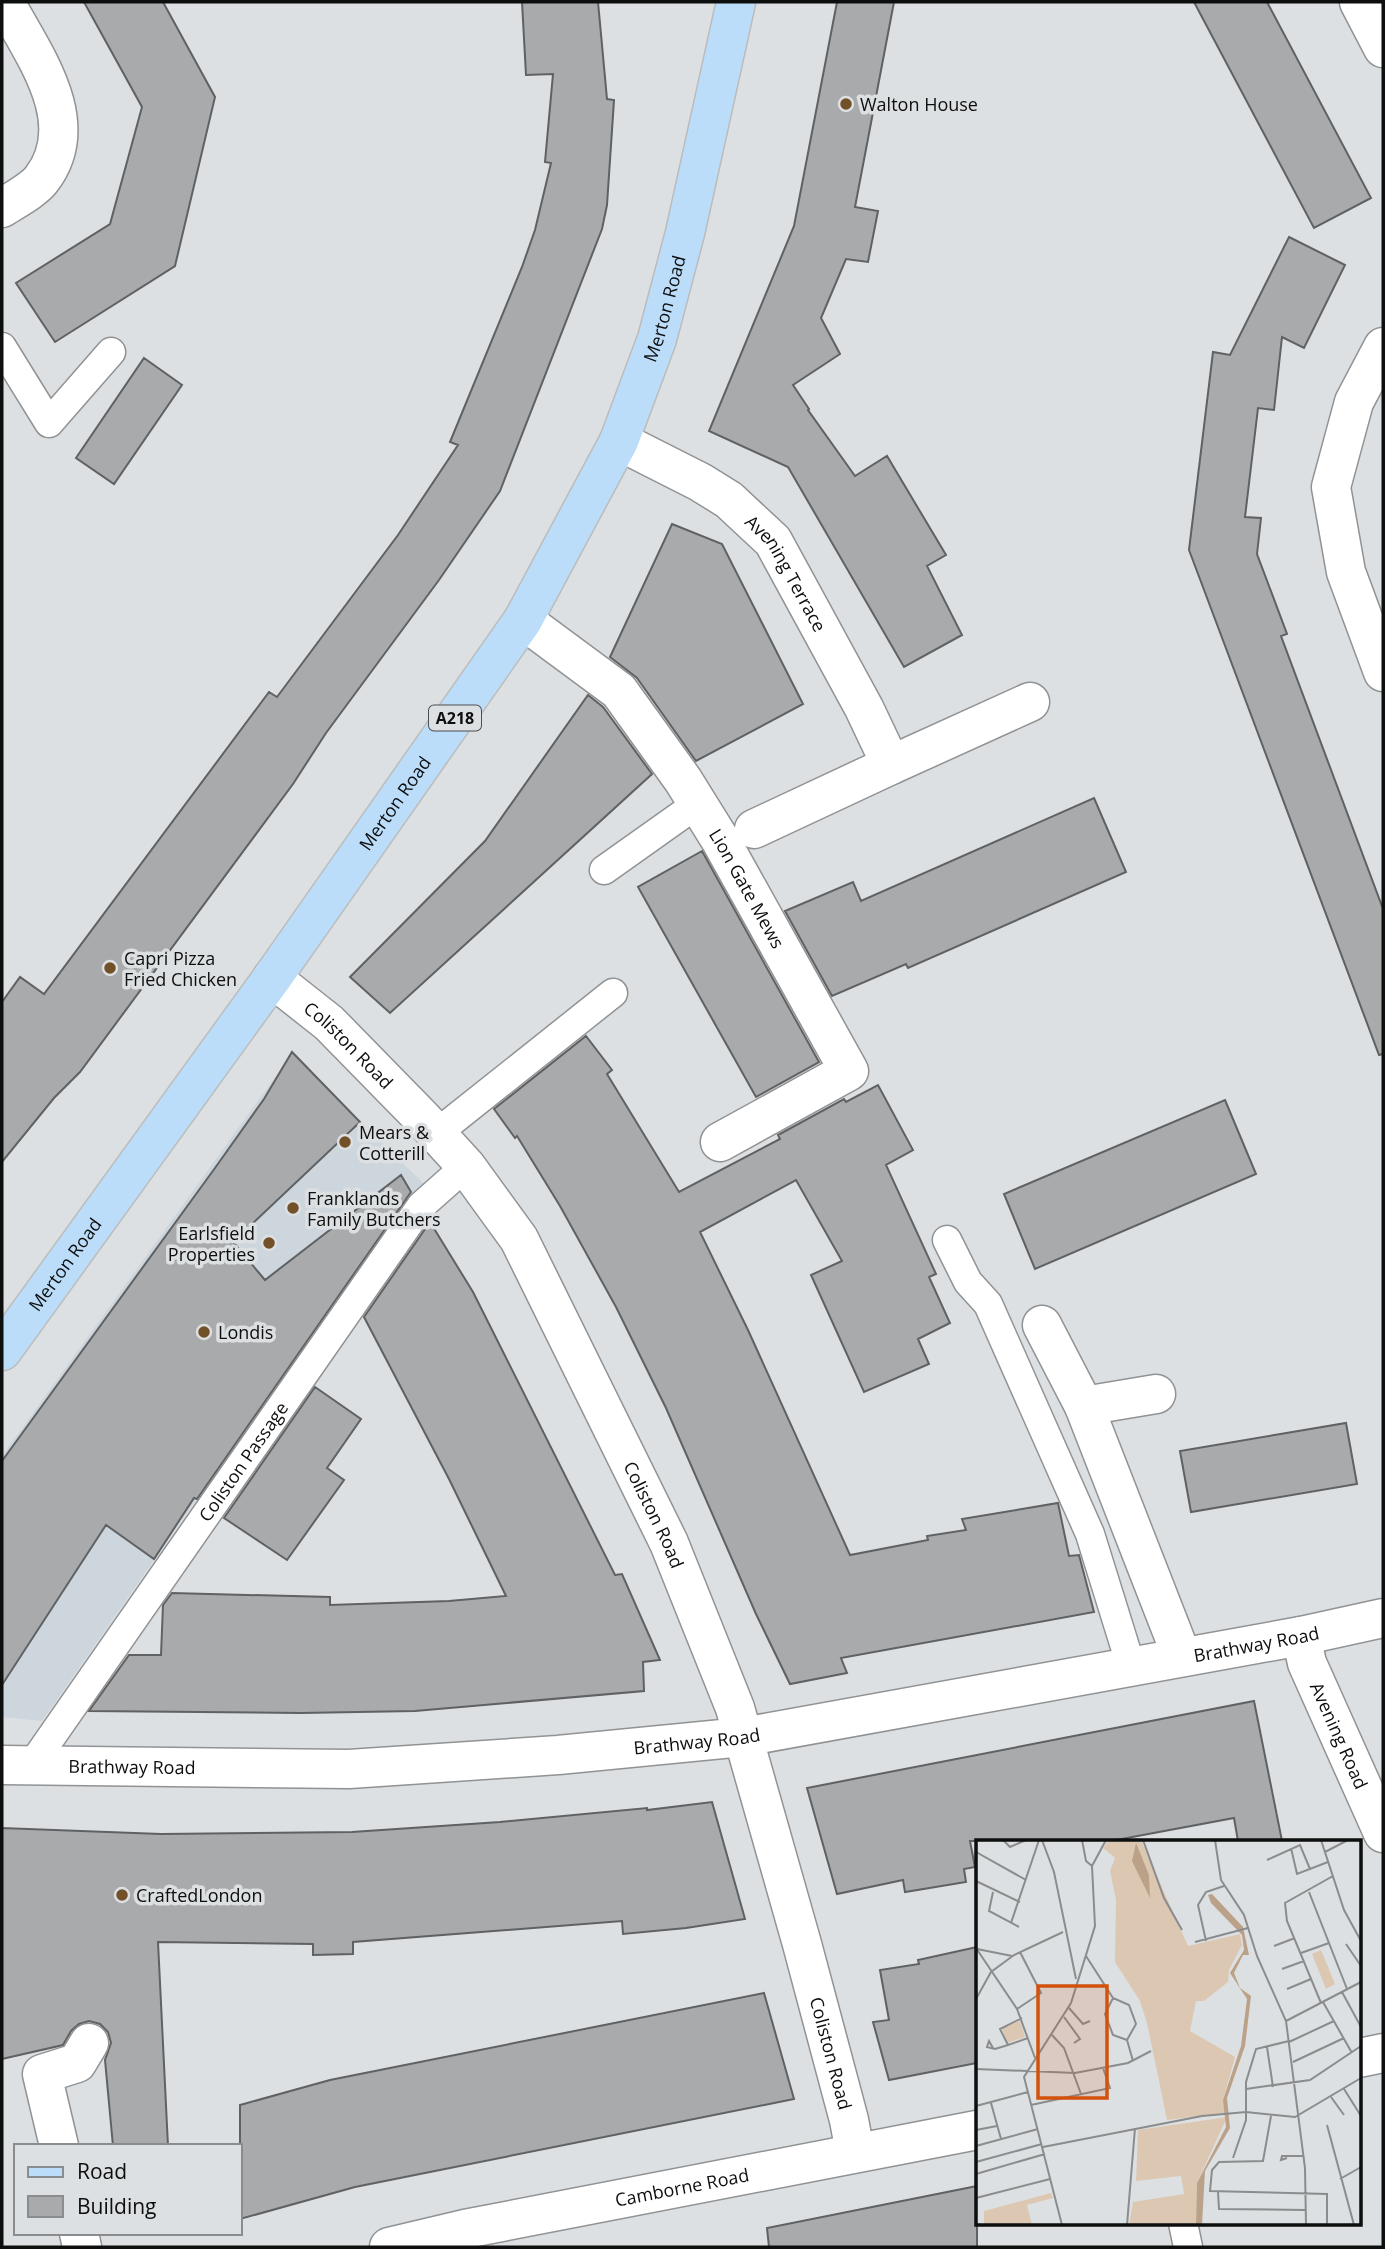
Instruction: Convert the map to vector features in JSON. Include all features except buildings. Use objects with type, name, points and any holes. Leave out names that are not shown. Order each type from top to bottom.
[{"type":"main road","name":"Merton Road","points":[[2,1351],[272,978],[523,620],[619,440],[657,339],[721,77],[736,2]]},
{"type":"street","points":[[2,208],[40,182],[54,159],[59,136],[56,102],[5,2]]},
{"type":"street","points":[[1359,2],[1383,48]]},
{"type":"street","points":[[1383,347],[1354,402],[1331,487],[1346,572],[1383,672]]},
{"type":"street","name":"Avening Terrace","points":[[619,440],[729,500],[773,541],[864,708],[891,765]]},
{"type":"street","name":"Lion Gate Mews","points":[[523,620],[619,691],[721,841],[849,1071],[720,1142]]},
{"type":"street","points":[[754,829],[1030,702]]},
{"type":"street","name":"Coliston Road","points":[[272,978],[329,1023],[437,1133],[466,1166],[519,1239],[669,1544],[735,1708],[849,2120],[855,2152]]},
{"type":"street","points":[[1042,1325],[1084,1406],[1182,1657]]},
{"type":"street","points":[[1084,1406],[1156,1394]]},
{"type":"street","name":"Brathway Road","points":[[16,1765],[349,1769],[558,1755],[743,1737],[1301,1636],[1383,1618]]},
{"type":"street","name":"Avening Road","points":[[1301,1636],[1307,1663],[1383,1833]]},
{"type":"street","points":[[59,2144],[42,2074],[77,2063],[89,2043]]},
{"type":"street","points":[[1360,2058],[1383,2053]]},
{"type":"street","name":"Camborne Road","points":[[389,2247],[465,2229],[976,2130]]},
{"type":"lane","points":[[2,347],[49,423],[111,352]]},
{"type":"lane","points":[[604,870],[697,804]]},
{"type":"lane","points":[[437,1133],[613,993]]},
{"type":"lane","name":"Coliston Passage","points":[[16,1765],[421,1206],[466,1166]]},
{"type":"lane","points":[[947,1240],[968,1282],[988,1304],[1090,1534],[1131,1666]]},
{"type":"lane","points":[[1183,2224],[1188,2247]]},
{"type":"shaded area","points":[[286,1062],[301,1062],[424,1184],[298,1353],[42,1721],[2,1717],[2,1456]]},
{"type":"place","name":"Walton House","points":[[846,104]]},
{"type":"place","name":"Capri Pizza Fried Chicken","points":[[110,968]]},
{"type":"place","name":"Mears & Cotterill","points":[[345,1142]]},
{"type":"place","name":"Franklands Family Butchers","points":[[293,1208]]},
{"type":"place","name":"Earlsfield Properties","points":[[269,1243]]},
{"type":"place","name":"Londis","points":[[204,1332]]},
{"type":"place","name":"CraftedLondon","points":[[122,1895]]}]
